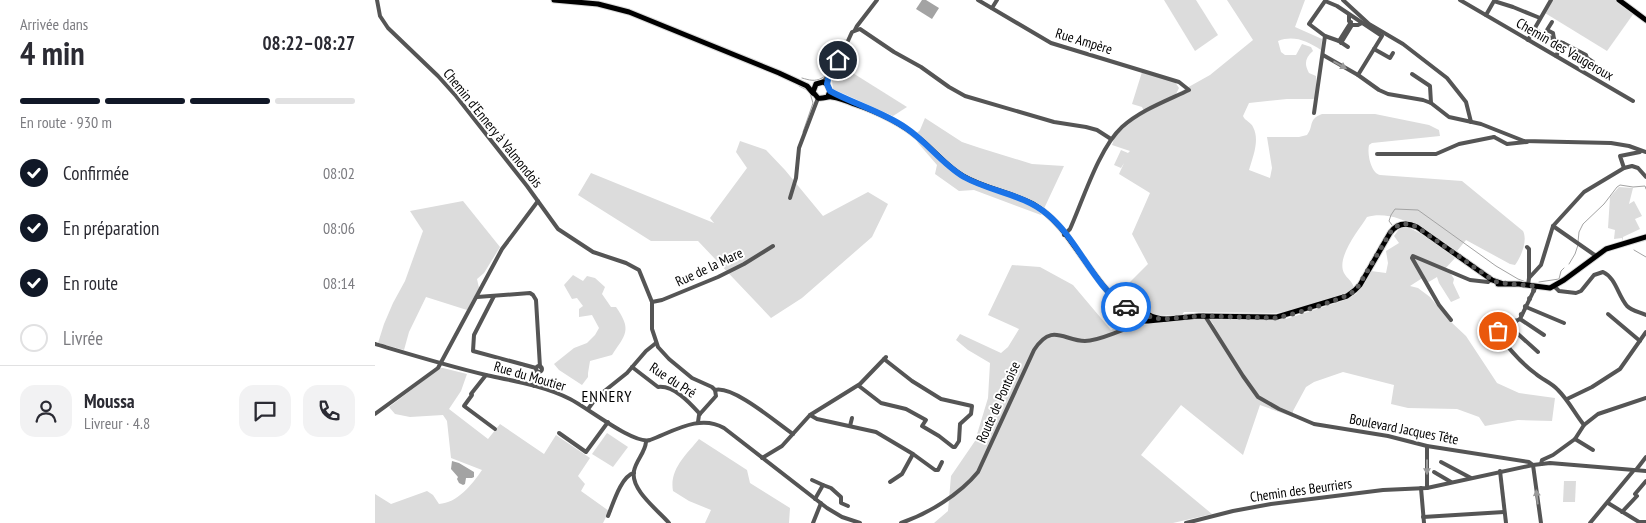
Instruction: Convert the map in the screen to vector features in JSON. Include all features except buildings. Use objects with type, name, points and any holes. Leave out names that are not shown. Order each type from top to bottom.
[{"type":"main road","points":[[554,0],[591,3],[620,9],[779,73],[807,86],[816,96],[823,99],[829,94]]},
{"type":"main road","points":[[1619,0],[1646,20]]},
{"type":"main road","points":[[779,73],[807,82],[823,83]]},
{"type":"main road","points":[[823,83],[829,94],[833,97],[863,107],[906,128],[963,177],[1021,199],[1036,207],[1065,234],[1110,294],[1137,317],[1154,321],[1205,316],[1274,318],[1351,293],[1359,285],[1381,246],[1395,227],[1403,224],[1411,224],[1491,280],[1501,283],[1548,288],[1597,255],[1615,246],[1646,237]]},
{"type":"main road","points":[[816,96],[813,88],[823,83]]},
{"type":"main road","points":[[1137,317],[1142,310],[1153,318],[1165,319]]},
{"type":"main road","points":[[1137,317],[1145,318],[1145,314]]},
{"type":"street","name":"Chemin d'Ennery à Valmondois","points":[[377,0],[380,16],[388,28],[439,76],[457,96],[555,225],[563,233],[598,254],[626,262],[639,270],[652,302]]},
{"type":"street","points":[[823,83],[846,46],[851,34],[877,0]]},
{"type":"street","name":"Rue Ampère","points":[[979,0],[1051,44],[1179,82],[1189,90],[1144,111],[1122,127],[1111,139]]},
{"type":"street","points":[[992,8],[997,0]]},
{"type":"street","points":[[1343,0],[1369,24],[1403,44],[1447,78],[1466,102],[1471,122]]},
{"type":"street","name":"Chemin des Vaugeroux","points":[[1460,0],[1633,101]]},
{"type":"street","points":[[1528,40],[1551,0]]},
{"type":"street","points":[[1348,47],[1325,36],[1309,24],[1325,1],[1337,6],[1382,36],[1358,75]]},
{"type":"street","points":[[1486,15],[1493,1],[1540,18]]},
{"type":"street","points":[[1340,42],[1351,24],[1349,15]]},
{"type":"street","points":[[1552,22],[1547,30],[1553,33],[1555,39]]},
{"type":"street","points":[[1351,24],[1358,25],[1362,23]]},
{"type":"street","points":[[855,30],[861,30],[921,67],[949,88],[965,96],[1054,122],[1087,127],[1097,130],[1111,139],[1100,158],[1070,229],[1065,234]]},
{"type":"street","points":[[1536,30],[1586,55],[1593,62]]},
{"type":"street","points":[[1314,113],[1325,36]]},
{"type":"street","points":[[1555,56],[1563,43]]},
{"type":"street","points":[[1374,49],[1390,58],[1393,53]]},
{"type":"street","points":[[1323,55],[1388,94],[1423,100],[1431,103],[1449,117],[1471,122],[1529,142]]},
{"type":"street","points":[[1412,74],[1430,86],[1431,103]]},
{"type":"street","points":[[790,198],[796,178],[799,148],[816,96]]},
{"type":"street","points":[[1494,137],[1496,130]]},
{"type":"street","points":[[1377,154],[1436,154],[1459,144],[1494,137],[1507,144],[1529,142],[1611,143],[1629,146],[1646,152]]},
{"type":"street","points":[[1624,168],[1620,156],[1640,152]]},
{"type":"street","points":[[1526,285],[1529,278],[1541,265],[1553,226],[1585,192],[1624,168],[1632,166],[1638,168],[1646,177]]},
{"type":"street","points":[[375,414],[438,368],[503,247],[538,201]]},
{"type":"street","points":[[1553,226],[1597,255]]},
{"type":"street","name":"Rue de la Mare","points":[[652,302],[663,300],[718,277],[773,246]]},
{"type":"street","points":[[1527,247],[1529,249],[1529,278]]},
{"type":"street","points":[[1451,320],[1439,305],[1412,258],[1413,256],[1470,280],[1487,282],[1491,280]]},
{"type":"street","points":[[1553,286],[1559,291],[1576,294],[1581,291],[1595,274],[1603,272],[1609,276],[1628,307],[1646,315]]},
{"type":"street","points":[[1536,286],[1519,319],[1497,332],[1506,345],[1531,371],[1551,384],[1567,399],[1573,412],[1584,425]]},
{"type":"street","points":[[477,297],[530,293],[533,295],[536,300],[538,369],[534,386]]},
{"type":"street","points":[[494,296],[473,338],[473,350],[538,369]]},
{"type":"street","points":[[652,302],[652,328],[656,343],[667,357],[692,378],[715,390],[722,389],[733,393],[793,434]]},
{"type":"street","points":[[1526,307],[1564,323]]},
{"type":"street","points":[[1608,314],[1640,341]]},
{"type":"street","name":"Boulevard Jacques Tête","points":[[1205,316],[1243,376],[1261,400],[1314,424],[1388,436],[1427,446],[1529,462],[1533,465],[1646,471]]},
{"type":"street","name":"Route de Pontoise","points":[[901,523],[915,518],[954,495],[978,472],[1034,350],[1041,341],[1055,334],[1081,341],[1093,340],[1129,326],[1137,317]]},
{"type":"street","points":[[1519,319],[1544,335]]},
{"type":"street","points":[[1508,325],[1538,352]]},
{"type":"street","points":[[1567,399],[1592,387],[1619,369],[1646,332]]},
{"type":"street","points":[[588,409],[597,397],[632,367],[656,343]]},
{"type":"street","name":"Rue du Moutier","points":[[375,344],[441,364],[534,386],[559,394],[588,409],[629,436],[646,442]]},
{"type":"street","points":[[762,458],[777,450],[810,415],[859,386],[885,358],[912,381],[941,399],[972,406],[971,414],[962,421],[959,440],[956,446],[953,447],[923,426],[926,420],[906,409],[881,403],[859,386]]},
{"type":"street","name":"Rue du Pré","points":[[632,367],[658,387],[665,387],[687,400],[700,414]]},
{"type":"street","points":[[486,375],[464,406],[495,429]]},
{"type":"street","points":[[698,422],[700,414],[715,397],[715,390]]},
{"type":"street","points":[[1541,464],[1542,460],[1553,455],[1575,438],[1584,425],[1598,414],[1646,398]]},
{"type":"street","points":[[810,415],[817,419],[876,432],[913,454],[935,470],[938,470],[943,462]]},
{"type":"street","points":[[850,426],[852,418]]},
{"type":"street","points":[[559,433],[586,452],[608,422]]},
{"type":"street","points":[[669,523],[642,494],[636,484],[634,473],[645,450],[646,442],[698,422],[718,425],[815,499],[842,517],[860,523]]},
{"type":"street","points":[[1575,438],[1593,450]]},
{"type":"street","points":[[1427,446],[1427,488]]},
{"type":"street","points":[[890,482],[901,475],[913,454]]},
{"type":"street","points":[[1590,523],[1646,457]]},
{"type":"street","points":[[1441,462],[1471,478]]},
{"type":"street","points":[[1533,465],[1541,523]]},
{"type":"street","name":"Chemin des Beurriers","points":[[1186,523],[1271,504],[1381,491],[1427,488],[1533,465]]},
{"type":"street","points":[[1500,471],[1506,523]]},
{"type":"street","points":[[1433,472],[1451,482]]},
{"type":"street","points":[[608,516],[624,480],[631,473],[634,473]]},
{"type":"street","points":[[812,480],[831,488],[841,497],[841,503],[848,506]]},
{"type":"street","points":[[1622,512],[1646,481]]},
{"type":"street","points":[[815,499],[823,485]]},
{"type":"street","points":[[1421,488],[1424,523]]},
{"type":"street","points":[[813,523],[821,503]]},
{"type":"street","points":[[1608,503],[1639,522],[1646,522]]},
{"type":"street","points":[[1423,517],[1504,512]]},
{"type":"street","points":[[1459,516],[1460,523]]},
{"type":"shaded area","points":[[922,0],[926,0],[939,8],[932,19],[916,9]]},
{"type":"shaded area","points":[[1164,0],[1196,0],[1218,35],[1195,51]]},
{"type":"shaded area","points":[[1227,0],[1305,0],[1295,27],[1322,39],[1321,50],[1300,40],[1284,39],[1278,41],[1281,52],[1285,55],[1296,55],[1302,44],[1311,47],[1313,51],[1308,56],[1306,67],[1309,73],[1316,76],[1317,98],[1249,103],[1243,116],[1252,125],[1256,137],[1249,170],[1270,178],[1272,168],[1267,137],[1299,137],[1307,135],[1313,120],[1322,114],[1375,114],[1429,125],[1439,130],[1440,136],[1372,143],[1369,145],[1369,158],[1374,171],[1380,175],[1462,181],[1523,231],[1524,244],[1515,265],[1466,240],[1457,251],[1414,225],[1390,216],[1378,215],[1367,217],[1349,244],[1343,259],[1342,267],[1344,273],[1354,289],[1291,311],[1276,313],[1184,312],[1182,315],[1152,315],[1128,303],[1118,294],[1148,264],[1132,234],[1150,193],[1119,174],[1124,163],[1121,168],[1114,165],[1121,150],[1128,153],[1130,151],[1112,145],[1115,136],[1144,111],[1142,107],[1132,104],[1142,72],[1175,82],[1179,88],[1176,94],[1210,75],[1253,40]]},
{"type":"shaded area","points":[[1553,0],[1615,0],[1634,13],[1607,51],[1545,13]]},
{"type":"shaded area","points":[[840,65],[907,107],[893,116],[833,89],[832,81]]},
{"type":"shaded area","points":[[925,118],[962,142],[1032,164],[1064,166],[1041,215],[974,190],[959,191],[935,174],[937,165],[914,136],[920,130]]},
{"type":"shaded area","points":[[740,141],[766,150],[823,216],[868,192],[888,204],[872,237],[802,298],[771,318],[698,241],[651,241],[578,195],[591,173],[714,223],[710,218],[747,168],[736,152]]},
{"type":"shaded area","points":[[1619,187],[1633,188],[1629,204],[1634,201],[1642,216],[1635,219],[1640,229],[1623,237],[1623,241],[1622,238],[1614,239],[1615,230],[1608,228],[1610,197]]},
{"type":"shaded area","points":[[463,201],[500,247],[484,273],[477,279],[479,288],[467,310],[426,297],[409,332],[404,350],[378,343],[393,303],[405,281],[423,231],[410,211]]},
{"type":"shaded area","points":[[1404,225],[1425,236],[1455,258],[1444,270],[1451,274],[1454,279],[1453,283],[1460,298],[1451,302],[1437,277],[1427,283],[1424,277],[1410,286],[1418,288],[1430,297],[1450,321],[1466,336],[1497,383],[1519,393],[1555,398],[1552,421],[1518,420],[1485,426],[1479,417],[1457,409],[1408,408],[1391,404],[1394,385],[1343,372],[1314,382],[1306,387],[1293,411],[1293,417],[1260,405],[1243,455],[1181,405],[1141,455],[1212,514],[1173,523],[934,523],[948,511],[951,476],[975,441],[988,398],[990,363],[968,350],[956,340],[960,334],[1001,353],[1008,347],[1019,329],[988,315],[1012,265],[1040,267],[1073,285],[1111,330],[1131,320],[1129,329],[1143,325],[1197,318],[1204,318],[1214,325],[1210,320],[1286,319],[1342,301],[1356,294],[1371,271],[1386,273],[1388,263],[1386,251],[1399,243],[1394,236],[1401,226]]},
{"type":"shaded area","points":[[573,275],[583,281],[587,276],[595,278],[605,287],[602,294],[611,307],[616,307],[624,321],[625,327],[624,337],[612,355],[590,361],[588,377],[582,385],[559,370],[554,364],[574,348],[587,343],[599,328],[592,315],[579,317],[579,309],[583,306],[577,298],[572,299],[564,285]]},
{"type":"shaded area","points":[[440,368],[467,374],[461,391],[449,409],[488,439],[500,424],[544,454],[556,435],[590,458],[578,476],[585,484],[581,491],[609,511],[603,523],[375,523],[375,494],[391,504],[427,491],[433,495],[439,504],[446,503],[458,497],[474,482],[482,470],[451,458],[447,421],[443,415],[410,417],[395,414],[389,407]]},
{"type":"shaded area","points":[[607,433],[628,447],[613,467],[592,454]]},
{"type":"shaded area","points":[[699,439],[747,470],[750,483],[790,508],[789,523],[705,523],[711,510],[689,501],[673,491],[672,483],[680,462]]},
{"type":"shaded area","points":[[452,461],[474,472],[474,477],[466,478],[463,485],[459,483],[458,477],[451,469]]},
{"type":"shaded area","points":[[1564,481],[1576,481],[1575,502],[1563,502]]},
{"type":"waterway","points":[[802,78],[814,80],[825,76],[829,72],[845,40]]},
{"type":"waterway","points":[[799,86],[807,90]]},
{"type":"waterway","points":[[803,132],[813,103],[810,93]]},
{"type":"waterway","points":[[1578,242],[1579,232],[1583,224],[1604,204],[1617,187],[1620,185],[1645,186],[1646,189]]},
{"type":"waterway","points":[[1392,225],[1389,221],[1395,209],[1418,210],[1496,266],[1526,282]]},
{"type":"waterway","points":[[1569,264],[1578,245]]},
{"type":"waterway","points":[[1634,250],[1646,257]]},
{"type":"waterway","points":[[1539,282],[1559,279],[1564,268]]},
{"type":"way so far","points":[[1126,307],[1133,310],[1140,309],[1153,318],[1165,319],[1199,316],[1274,318],[1285,316],[1354,292],[1395,227],[1401,224],[1411,224],[1494,281],[1536,286],[1519,319],[1498,331]]},
{"type":"district","name":"ENNERY","points":[[607,396]]},
{"type":"route","points":[[838,60],[829,75],[827,84],[830,91],[900,124],[919,138],[963,177],[1037,206],[1062,228],[1107,291],[1126,307]]}]
